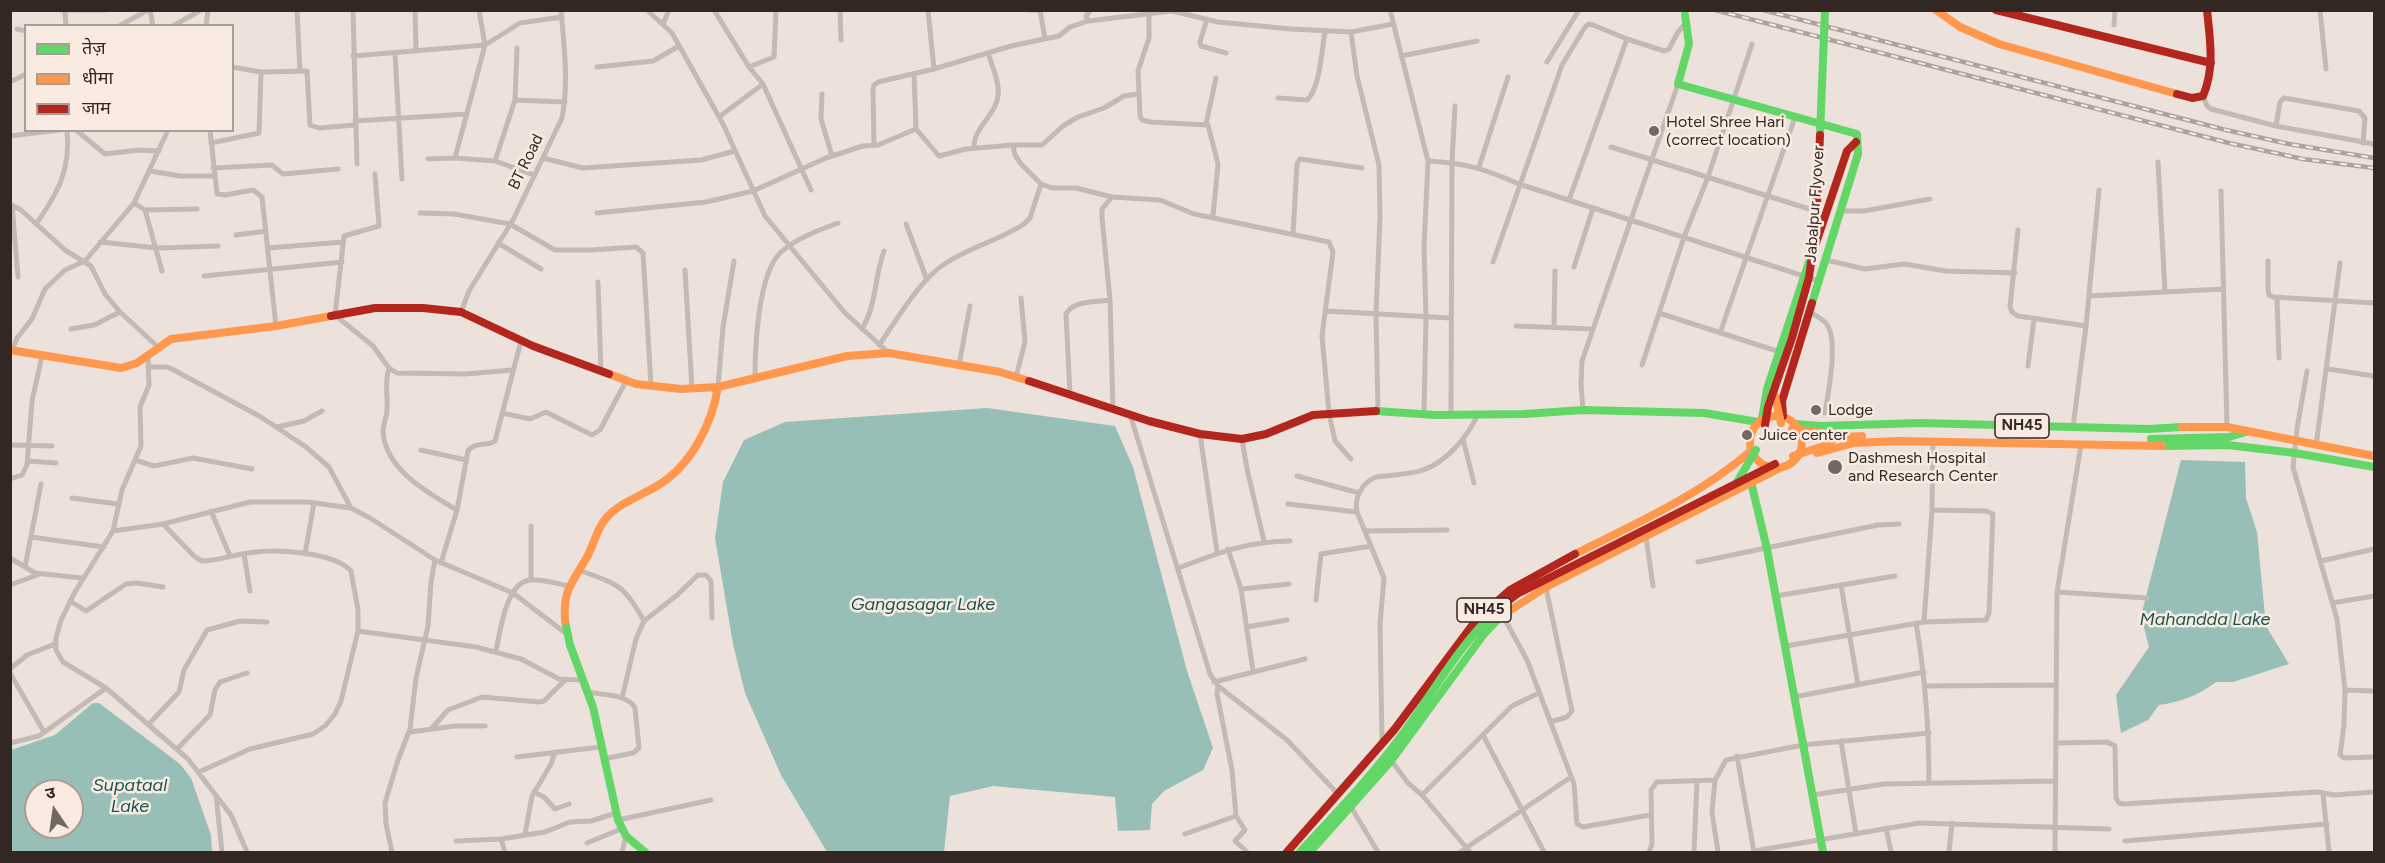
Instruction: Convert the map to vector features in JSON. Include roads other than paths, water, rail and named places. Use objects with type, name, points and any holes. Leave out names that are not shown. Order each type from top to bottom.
[{"type":"main road","name":"Jabalpur Flyover","points":[[1762,422],[1808,289],[1812,264],[1816,228],[1825,10]]},
{"type":"main road","points":[[1936,10],[1960,27],[1999,44],[2192,98],[2203,96],[2208,86],[2211,63],[2208,10]]},
{"type":"main road","points":[[1996,10],[2211,63]]},
{"type":"main road","points":[[1685,20],[1689,44],[1678,84],[1734,101],[1856,132],[1858,154],[1782,401],[1782,420]]},
{"type":"main road","points":[[1762,422],[1767,389],[1803,275],[1827,214],[1847,151],[1856,142]]},
{"type":"main road","points":[[11,350],[121,368],[148,363],[158,347],[171,339],[276,326],[375,308],[423,308],[461,312],[521,341],[626,381],[651,385],[692,389],[718,387],[846,356],[889,353],[1000,372],[1113,409],[1200,434],[1242,439],[1266,434],[1304,417],[1329,413],[1378,411],[1424,414],[1524,414],[1583,410],[1704,413],[1762,422],[1782,420]]},
{"type":"main road","points":[[645,852],[620,825],[588,692],[568,634],[565,605],[568,586],[587,559],[605,518],[664,482],[678,470],[697,442],[713,412],[718,387]]},
{"type":"main road","points":[[1774,392],[1782,420]]},
{"type":"main road","name":"NH45","points":[[1782,420],[1794,427],[1921,423],[2073,428],[2227,427],[2374,456]]},
{"type":"main road","name":"NH45","points":[[1287,852],[1383,745],[1432,681],[1471,624],[1507,591],[1558,562],[1692,494],[1731,471],[1754,450],[1762,422]]},
{"type":"main road","points":[[1835,438],[1827,445],[1795,457],[1797,440],[1794,427],[1835,438],[1874,435],[2124,440],[2229,437],[2249,432]]},
{"type":"main road","points":[[2229,437],[2245,446]]},
{"type":"main road","name":"NH45","points":[[1310,852],[1391,761],[1484,634],[1502,614],[1546,587],[1646,537],[1795,457],[1854,443],[1933,441],[2245,446],[2374,467]]},
{"type":"main road","points":[[1737,482],[1754,450],[1764,460],[1778,466]]},
{"type":"main road","points":[[1300,852],[1375,767],[1484,623],[1502,604],[1517,594],[1737,482],[1778,466]]},
{"type":"main road","points":[[1751,482],[1786,646],[1823,852]]},
{"type":"street","points":[[61,10],[101,11]]},
{"type":"street","points":[[123,24],[149,10]]},
{"type":"street","points":[[176,24],[201,10]]},
{"type":"street","points":[[297,10],[300,71]]},
{"type":"street","points":[[353,10],[357,164]]},
{"type":"street","points":[[415,10],[416,51]]},
{"type":"street","points":[[455,158],[485,45],[479,10]]},
{"type":"street","points":[[647,10],[672,33],[680,46],[718,117],[765,216],[845,313],[889,353]]},
{"type":"street","points":[[663,24],[669,10]]},
{"type":"street","points":[[714,10],[749,67],[763,84],[811,190]]},
{"type":"street","points":[[749,67],[774,57],[776,10]]},
{"type":"street","points":[[840,10],[841,40]]},
{"type":"street","points":[[928,10],[934,69]]},
{"type":"street","points":[[1029,10],[1039,10],[1045,39]]},
{"type":"street","points":[[1088,21],[1086,15],[1091,10]]},
{"type":"street","points":[[1390,10],[1428,161],[1424,247],[1426,316],[1424,414]]},
{"type":"street","points":[[1546,62],[1579,10]]},
{"type":"street","points":[[2114,25],[2115,10]]},
{"type":"street","points":[[2320,10],[2326,69]]},
{"type":"street","points":[[874,145],[874,86],[878,82],[1059,36],[1070,27],[1088,21],[1172,11],[1207,19],[1325,31],[1350,32],[1393,24]]},
{"type":"street","points":[[353,56],[485,45],[520,22],[562,14]]},
{"type":"street","name":"BT Road","points":[[461,312],[469,291],[510,224],[562,118],[566,72],[562,14]]},
{"type":"street","points":[[1149,14],[1149,38],[1138,71],[1140,116],[1142,120],[1206,124],[1210,128],[1218,164],[1213,216]]},
{"type":"street","points":[[1207,19],[1200,42],[1201,46],[1226,53]]},
{"type":"street","points":[[1493,262],[1562,65],[1590,24],[1627,39],[1667,50],[1685,20]]},
{"type":"street","points":[[16,29],[24,31]]},
{"type":"street","points":[[1278,98],[1307,100],[1311,96],[1317,81],[1325,31]]},
{"type":"street","points":[[1350,32],[1357,76],[1379,165],[1380,217],[1376,314],[1378,411]]},
{"type":"street","points":[[1561,39],[1574,45]]},
{"type":"street","points":[[1569,200],[1627,39]]},
{"type":"street","points":[[1401,56],[1477,41]]},
{"type":"street","points":[[1642,366],[1684,237],[1708,177],[1752,44]]},
{"type":"street","points":[[597,66],[653,61],[680,46]]},
{"type":"street","points":[[495,161],[515,100],[517,48]]},
{"type":"street","points":[[395,53],[402,179]]},
{"type":"street","points":[[974,148],[985,119],[999,94],[988,53]]},
{"type":"street","points":[[234,67],[261,72],[305,70],[308,73],[309,122],[313,127],[467,114]]},
{"type":"street","points":[[211,142],[259,133],[261,72]]},
{"type":"street","points":[[914,74],[916,129],[939,156],[974,148],[1042,145],[1063,126],[1078,117],[1104,108],[1120,98],[1138,94]]},
{"type":"street","points":[[10,82],[24,75]]},
{"type":"street","points":[[1479,167],[1508,77]]},
{"type":"street","points":[[1206,124],[1216,78]]},
{"type":"street","points":[[718,117],[763,84]]},
{"type":"street","points":[[1583,410],[1582,361],[1678,84]]},
{"type":"street","points":[[822,94],[821,119],[832,156]]},
{"type":"street","points":[[2203,96],[2211,110],[2276,126],[2374,144]]},
{"type":"street","points":[[2276,126],[2280,102],[2284,98],[2359,111],[2365,118],[2363,143]]},
{"type":"street","points":[[515,100],[565,102]]},
{"type":"street","points":[[1451,414],[1452,162],[1455,106]]},
{"type":"street","points":[[1720,333],[1748,258],[1795,117]]},
{"type":"street","points":[[597,213],[706,202],[753,191],[832,156],[862,146],[874,145],[916,129]]},
{"type":"street","points":[[10,136],[43,132]]},
{"type":"street","points":[[36,224],[58,189],[64,174],[69,153],[67,132]]},
{"type":"street","points":[[78,132],[105,154],[139,150],[159,151]]},
{"type":"street","points":[[11,350],[32,319],[45,289],[65,270],[84,261],[134,202],[167,132]]},
{"type":"street","points":[[210,132],[216,190],[220,195],[253,190],[260,194],[276,326]]},
{"type":"street","points":[[1013,145],[1018,160],[1041,184],[1058,189],[1076,188],[1112,197],[1160,200],[1194,214],[1213,216],[1329,242],[1333,248],[1322,336],[1329,413],[1335,441],[1351,459]]},
{"type":"street","points":[[1611,147],[1827,214]]},
{"type":"street","points":[[543,158],[583,168],[701,160],[735,151]]},
{"type":"street","points":[[428,159],[455,158],[495,161],[534,175]]},
{"type":"street","points":[[1293,234],[1297,164],[1300,159],[1362,168]]},
{"type":"street","points":[[1428,161],[1452,162],[1479,167],[1519,184],[1819,281]]},
{"type":"street","points":[[2158,162],[2165,292]]},
{"type":"street","points":[[213,168],[272,165],[282,174],[338,169]]},
{"type":"street","points":[[150,171],[180,176],[214,176]]},
{"type":"street","points":[[375,174],[379,226],[347,234],[343,242],[335,315],[373,346],[389,368],[404,375],[466,374],[512,370]]},
{"type":"street","points":[[879,345],[927,280],[944,264],[971,248],[1024,224],[1030,218],[1041,184]]},
{"type":"street","points":[[2073,428],[2086,326],[2099,190]]},
{"type":"street","points":[[2221,191],[2227,427]]},
{"type":"street","points":[[1112,197],[1102,209],[1102,218],[1110,300],[1113,409]]},
{"type":"street","points":[[1841,211],[1864,211],[1930,200]]},
{"type":"street","points":[[134,202],[145,210],[158,248],[162,271]]},
{"type":"street","points":[[11,205],[65,250],[91,266],[105,294],[120,312],[158,347]]},
{"type":"street","points":[[11,205],[13,246],[18,277]]},
{"type":"street","points":[[1574,267],[1593,208]]},
{"type":"street","points":[[145,210],[197,209]]},
{"type":"street","points":[[420,213],[444,213],[510,224],[555,250],[636,247],[641,249],[644,253],[651,385]]},
{"type":"street","points":[[755,377],[758,324],[769,273],[777,257],[790,246],[816,231],[838,223]]},
{"type":"street","points":[[906,224],[927,280]]},
{"type":"street","points":[[2018,230],[2010,307],[2012,312],[2018,316],[2086,326]]},
{"type":"street","points":[[236,235],[266,231]]},
{"type":"street","points":[[100,242],[158,248],[218,246]]},
{"type":"street","points":[[268,248],[343,242]]},
{"type":"street","points":[[498,243],[541,269]]},
{"type":"street","points":[[862,329],[872,310],[879,264],[884,251]]},
{"type":"street","points":[[1826,260],[1865,269],[1904,264],[1946,272],[2015,273]]},
{"type":"street","points":[[718,387],[723,327],[734,261]]},
{"type":"street","points":[[2268,261],[2269,295],[2277,298],[2374,303]]},
{"type":"street","points":[[204,276],[342,262]]},
{"type":"street","points":[[2316,446],[2328,369],[2340,263]]},
{"type":"street","points":[[685,270],[692,389]]},
{"type":"street","points":[[1554,327],[1555,271]]},
{"type":"street","points":[[598,282],[601,371]]},
{"type":"street","points":[[2089,296],[2223,289]]},
{"type":"street","points":[[1016,377],[1025,342],[1021,298]]},
{"type":"street","points":[[2277,298],[2279,358]]},
{"type":"street","points":[[1070,394],[1066,314],[1073,306],[1110,300]]},
{"type":"street","points":[[959,365],[970,306]]},
{"type":"street","points":[[1326,311],[1451,318]]},
{"type":"street","points":[[1809,311],[1826,323],[1830,333],[1832,347],[1825,413]]},
{"type":"street","points":[[71,329],[94,325],[120,312]]},
{"type":"street","points":[[1659,313],[1780,352]]},
{"type":"street","points":[[2028,366],[2034,319]]},
{"type":"street","points":[[1516,326],[1592,329]]},
{"type":"street","points":[[441,563],[457,510],[468,452],[475,445],[492,444],[495,441],[521,341]]},
{"type":"street","points":[[10,479],[24,472],[28,461],[32,401],[42,356]]},
{"type":"street","points":[[247,852],[231,815],[199,772],[177,749],[106,688],[63,662],[57,653],[55,644],[61,620],[70,601],[82,578],[113,531],[118,504],[141,446],[140,407],[149,385],[148,363],[172,369],[277,427],[306,447],[329,467],[351,508]]},
{"type":"street","points":[[389,368],[385,380],[387,408],[383,429],[387,447],[400,468],[415,482],[457,510]]},
{"type":"street","points":[[2328,369],[2374,376]]},
{"type":"street","points":[[2307,371],[2296,442],[2294,474],[2337,619],[2345,690],[2340,755],[2344,758],[2374,757]]},
{"type":"street","points":[[502,413],[530,419],[546,412],[592,435],[600,430],[626,381]]},
{"type":"street","points":[[277,427],[304,421],[322,411]]},
{"type":"street","points":[[1130,414],[1210,674],[1216,684],[1287,740],[1339,794]]},
{"type":"street","points":[[1468,850],[1422,795],[1408,783],[1391,761],[1383,745],[1380,624],[1384,585],[1357,512],[1356,502],[1365,483],[1376,477],[1422,471],[1430,467],[1463,439],[1478,414]]},
{"type":"street","points":[[1200,434],[1217,552]]},
{"type":"street","points":[[1242,439],[1264,541]]},
{"type":"street","points":[[1463,439],[1474,483]]},
{"type":"street","points":[[1924,622],[1932,510],[1933,441]]},
{"type":"street","points":[[2055,852],[2057,592],[2082,444]]},
{"type":"street","points":[[10,445],[52,446]]},
{"type":"street","points":[[421,450],[466,460]]},
{"type":"street","points":[[135,460],[154,466],[193,458],[252,469]]},
{"type":"street","points":[[28,461],[56,463]]},
{"type":"street","points":[[1297,476],[1359,493]]},
{"type":"street","points":[[25,567],[41,484]]},
{"type":"street","points":[[72,498],[118,504]]},
{"type":"street","points":[[113,531],[164,524],[237,504],[264,501],[314,503],[351,508],[435,560],[513,593],[568,634]]},
{"type":"street","points":[[305,554],[314,503]]},
{"type":"street","points":[[1288,504],[1357,512]]},
{"type":"street","points":[[1786,646],[1916,623],[1986,620],[1989,613],[1993,514],[1986,511],[1932,510]]},
{"type":"street","points":[[212,511],[230,556]]},
{"type":"street","points":[[164,524],[198,560],[207,561],[266,552],[305,554],[338,561],[351,571],[358,610],[358,632],[341,701],[335,714],[325,726],[308,736],[250,749],[199,772]]},
{"type":"street","points":[[1698,562],[1878,525],[1899,524]]},
{"type":"street","points":[[531,526],[531,580]]},
{"type":"street","points":[[1365,531],[1447,530]]},
{"type":"street","points":[[31,537],[104,547]]},
{"type":"street","points":[[1646,537],[1653,586]]},
{"type":"street","points":[[1179,568],[1228,549],[1264,541],[1290,541]]},
{"type":"street","points":[[1316,600],[1321,554],[1371,546]]},
{"type":"street","points":[[1228,549],[1241,589],[1253,671]]},
{"type":"street","points":[[2321,561],[2374,549]]},
{"type":"street","points":[[244,554],[250,591]]},
{"type":"street","points":[[10,558],[40,574],[82,578]]},
{"type":"street","points":[[392,852],[386,824],[385,803],[398,760],[410,732],[416,678],[426,640],[435,560]]},
{"type":"street","points":[[579,570],[622,588],[629,594],[644,621]]},
{"type":"street","points":[[10,585],[40,574]]},
{"type":"street","points":[[622,698],[636,639],[644,621],[676,596],[695,577],[703,574],[711,581],[712,618]]},
{"type":"street","points":[[1776,596],[1895,576]]},
{"type":"street","points":[[496,651],[505,611],[513,593],[525,581],[568,586]]},
{"type":"street","points":[[70,601],[86,611],[126,584],[137,583],[163,587]]},
{"type":"street","points":[[1241,589],[1288,584]]},
{"type":"street","points":[[1841,585],[1858,685]]},
{"type":"street","points":[[1546,587],[1572,711],[1567,717],[1550,722]]},
{"type":"street","points":[[2057,592],[2147,598]]},
{"type":"street","points":[[2332,603],[2374,596]]},
{"type":"street","points":[[1502,614],[1523,652],[1571,777],[1576,793],[1578,826],[1650,815]]},
{"type":"street","points":[[1248,627],[1287,620]]},
{"type":"street","points":[[148,725],[178,692],[184,670],[207,630],[240,621],[267,622]]},
{"type":"street","points":[[1916,623],[1924,672],[1929,734],[1929,782]]},
{"type":"street","points":[[358,632],[496,651],[521,659],[565,681],[583,680]]},
{"type":"street","points":[[44,732],[10,671],[27,655],[55,644]]},
{"type":"street","points":[[1216,684],[1253,671],[1305,659]]},
{"type":"street","points":[[1794,697],[1924,672]]},
{"type":"street","points":[[177,749],[210,715],[220,682],[247,673]]},
{"type":"street","points":[[431,729],[448,710],[463,704],[487,696],[544,701],[565,681]]},
{"type":"street","points":[[1216,684],[1232,770],[1236,816],[1245,830],[1235,841],[1247,852]]},
{"type":"street","points":[[1925,686],[2056,686]]},
{"type":"street","points":[[10,743],[32,738],[44,732],[106,688]]},
{"type":"street","points":[[2345,690],[2374,691]]},
{"type":"street","points":[[588,692],[622,698],[634,705],[639,748],[633,753],[603,759]]},
{"type":"street","points":[[1422,795],[1519,701],[1539,693]]},
{"type":"street","points":[[410,732],[455,726],[485,726]]},
{"type":"street","points":[[1718,852],[1712,812],[1715,780],[1726,759],[1803,745],[1929,734]]},
{"type":"street","points":[[1483,735],[1544,852]]},
{"type":"street","points":[[1840,741],[1856,834]]},
{"type":"street","points":[[2057,743],[2107,742],[2115,746],[2116,798],[2119,803],[2123,804],[2318,792],[2334,795],[2374,792]]},
{"type":"street","points":[[517,757],[600,747]]},
{"type":"street","points":[[525,834],[529,803],[551,764],[555,752]]},
{"type":"street","points":[[1737,756],[1754,852],[1919,823],[2109,829]]},
{"type":"street","points":[[1460,852],[1468,850],[1521,810],[1571,777]]},
{"type":"street","points":[[1649,852],[1652,844],[1651,790],[1654,783],[1715,780]]},
{"type":"street","points":[[1694,852],[1697,781]]},
{"type":"street","points":[[1813,795],[1884,784],[2055,781]]},
{"type":"street","points":[[534,792],[555,809],[569,804]]},
{"type":"street","points":[[2323,794],[2329,852]]},
{"type":"street","points":[[216,795],[222,852]]},
{"type":"street","points":[[587,843],[620,825],[711,800]]},
{"type":"street","points":[[1351,807],[1378,852]]},
{"type":"street","points":[[1185,834],[1236,816]]},
{"type":"street","points":[[456,841],[501,840],[545,832],[570,822],[591,821],[620,825]]},
{"type":"street","points":[[1949,852],[1952,823]]},
{"type":"street","points":[[2125,841],[2327,824]]},
{"type":"street","points":[[620,825],[622,852]]},
{"type":"street","points":[[1886,828],[1891,852]]},
{"type":"street","points":[[501,840],[505,852]]},
{"type":"water","name":"Gangasagar Lake","points":[[987,408],[1115,426],[1133,467],[1187,671],[1213,748],[1203,770],[1164,791],[1152,804],[1150,830],[1118,831],[1115,797],[993,786],[950,796],[944,852],[827,852],[781,775],[745,693],[733,644],[715,538],[723,482],[744,440],[785,422]]},
{"type":"water","name":"Mahandda Lake","points":[[2181,460],[2245,462],[2246,498],[2257,532],[2266,626],[2289,664],[2233,682],[2216,682],[2189,697],[2159,705],[2148,720],[2121,733],[2116,695],[2149,647],[2141,616]]},
{"type":"water","name":"Supataal Lake","points":[[93,703],[99,703],[180,764],[191,778],[211,835],[212,852],[11,852],[11,750],[55,735]]},
{"type":"railway","points":[[1715,10],[2229,143],[2303,159],[2374,168]]},
{"type":"railway","points":[[1763,10],[2226,130],[2289,144],[2374,158]]},
{"type":"place","name":"Hotel Shree Hari (correct location)","points":[[1654,131]]},
{"type":"place","name":"Lodge","points":[[1816,410]]},
{"type":"place","name":"Juice center","points":[[1747,435]]},
{"type":"place","name":"Dashmesh Hospital and Research Center","points":[[1835,467]]}]
